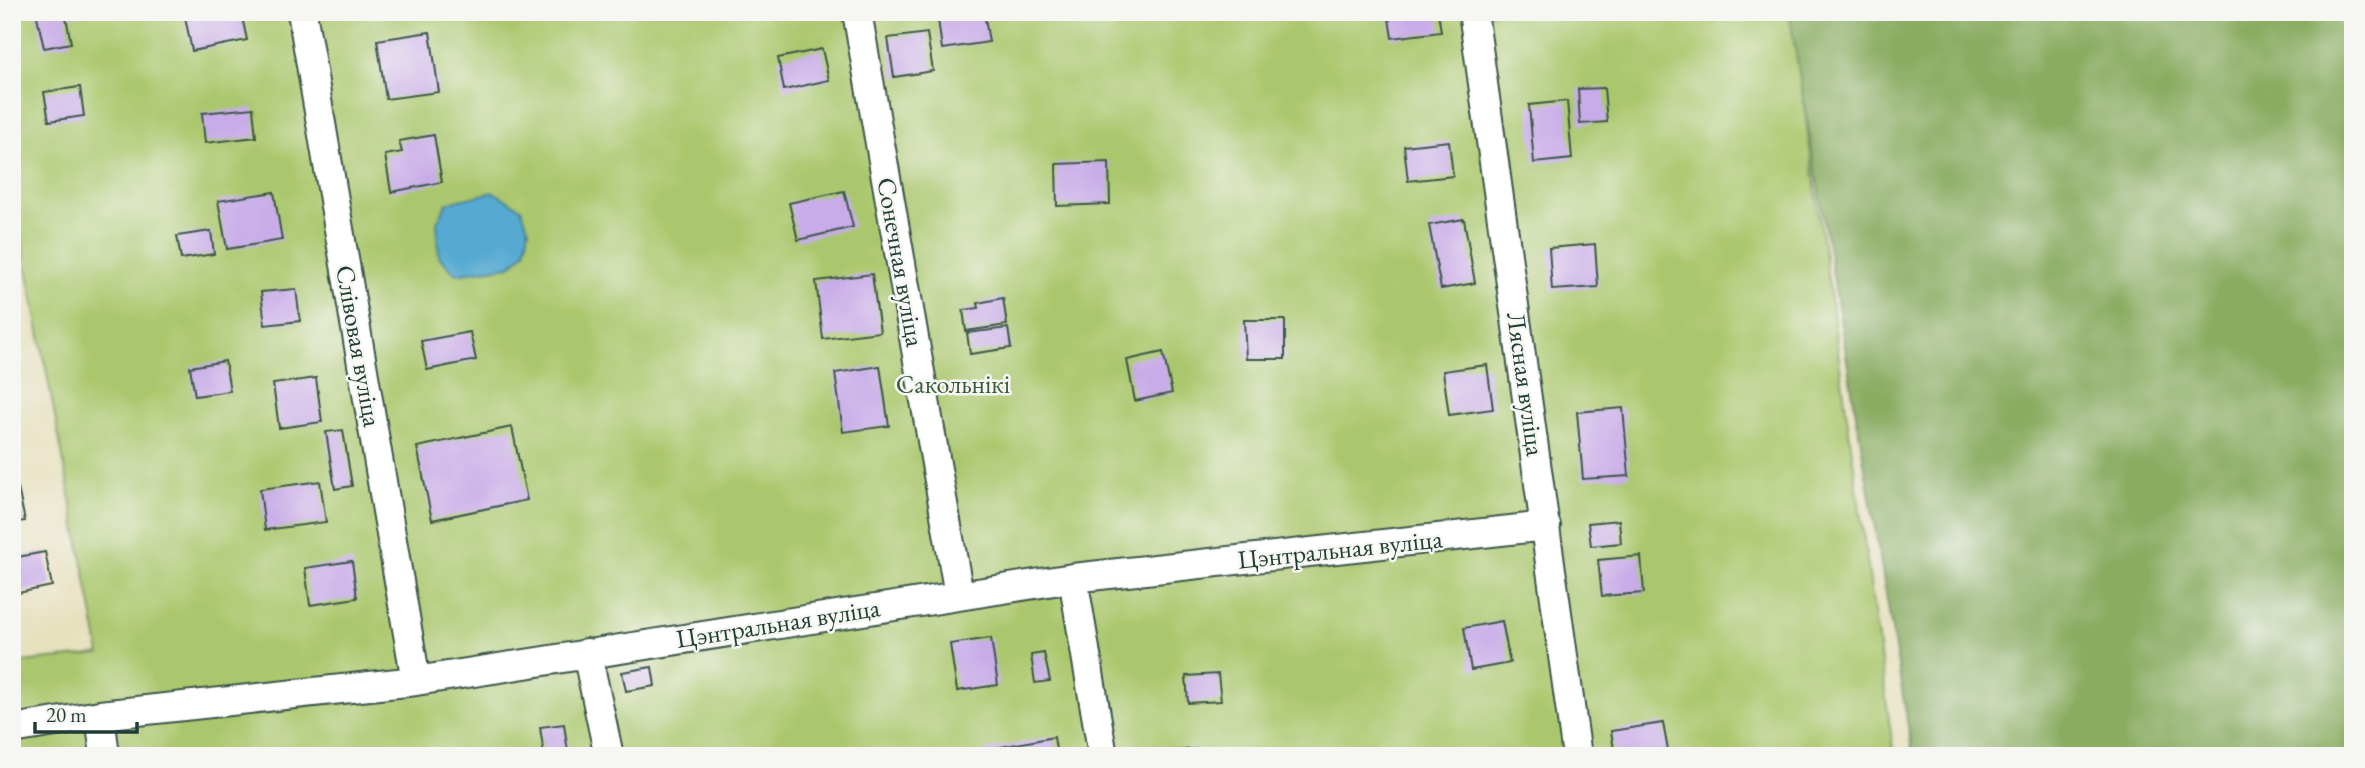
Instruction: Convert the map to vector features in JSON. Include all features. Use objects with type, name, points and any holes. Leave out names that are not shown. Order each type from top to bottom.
[{"type":"street","name":"Слівовая вуліца","points":[[302,12],[416,681]]},
{"type":"street","name":"Сонечная вуліца","points":[[858,12],[959,595]]},
{"type":"street","name":"Лясная вуліца","points":[[1473,12],[1577,756]]},
{"type":"street","name":"Цэнтральная вуліца","points":[[12,729],[100,715],[416,681],[1073,578],[1546,526]]},
{"type":"street","points":[[1073,578],[1103,756]]},
{"type":"street","points":[[587,653],[609,756]]},
{"type":"street","points":[[100,715],[105,756]]},
{"type":"green space","name":"Сакольнікі","points":[[12,12],[1791,12],[1894,756],[12,756],[12,663],[100,654],[12,189]]},
{"type":"green space","points":[[1789,12],[2353,12],[2353,756],[1913,756]]},
{"type":"water","points":[[493,192],[521,208],[529,230],[525,252],[510,266],[456,274],[439,257],[437,222],[447,203]]},
{"type":"building","points":[[36,12],[85,14],[66,17],[71,43],[44,48]]},
{"type":"building","points":[[184,12],[241,12],[247,40],[192,51]]},
{"type":"building","points":[[937,12],[984,12],[989,42],[942,49]]},
{"type":"building","points":[[1388,12],[1438,12],[1441,32],[1392,38]]},
{"type":"building","points":[[430,32],[439,92],[386,99],[377,40]]},
{"type":"building","points":[[927,33],[933,71],[894,77],[888,38]]},
{"type":"building","points":[[822,49],[829,80],[784,90],[778,58]]},
{"type":"building","points":[[80,87],[84,116],[49,121],[44,92]]},
{"type":"building","points":[[1604,88],[1607,122],[1580,124],[1578,89]]},
{"type":"building","points":[[1567,101],[1572,159],[1534,163],[1529,105]]},
{"type":"building","points":[[253,108],[256,137],[205,143],[202,113]]},
{"type":"building","points":[[434,135],[442,182],[391,192],[385,155],[402,152],[399,141]]},
{"type":"building","points":[[1449,141],[1453,176],[1408,181],[1404,146]]},
{"type":"building","points":[[1109,162],[1110,204],[1057,206],[1056,164]]},
{"type":"building","points":[[844,191],[853,227],[798,240],[789,203]]},
{"type":"building","points":[[274,192],[282,240],[227,249],[218,201]]},
{"type":"building","points":[[1464,219],[1475,283],[1441,289],[1429,225]]},
{"type":"building","points":[[211,231],[214,254],[181,259],[177,236]]},
{"type":"building","points":[[1595,244],[1598,287],[1552,290],[1549,248]]},
{"type":"building","points":[[872,274],[880,332],[823,339],[816,281]]},
{"type":"building","points":[[296,289],[300,321],[265,325],[261,292]]},
{"type":"building","points":[[1003,298],[1007,325],[966,331],[963,310],[979,308],[978,303]]},
{"type":"building","points":[[1244,320],[1285,320],[1285,359],[1246,359]]},
{"type":"building","points":[[1008,328],[1011,348],[970,354],[967,333]]},
{"type":"building","points":[[470,332],[476,360],[427,370],[421,341]]},
{"type":"building","points":[[1163,352],[1172,393],[1135,401],[1127,360]]},
{"type":"building","points":[[225,361],[230,391],[195,396],[190,367]]},
{"type":"building","points":[[1487,365],[1493,409],[1449,415],[1443,371]]},
{"type":"building","points":[[880,366],[889,426],[843,432],[835,373]]},
{"type":"building","points":[[316,378],[322,422],[279,428],[273,384]]},
{"type":"building","points":[[1623,408],[1629,476],[1583,479],[1577,412]]},
{"type":"building","points":[[512,427],[527,500],[432,520],[417,447]]},
{"type":"building","points":[[343,430],[352,486],[335,489],[326,432]]},
{"type":"building","points":[[12,460],[25,521],[12,523]]},
{"type":"building","points":[[320,481],[326,522],[265,530],[260,489]]},
{"type":"building","points":[[1619,520],[1621,543],[1591,546],[1588,523]]},
{"type":"building","points":[[45,552],[52,586],[13,594],[12,558]]},
{"type":"building","points":[[1641,556],[1644,593],[1602,596],[1598,560]]},
{"type":"building","points":[[352,561],[357,598],[310,605],[305,568]]},
{"type":"building","points":[[1502,621],[1510,663],[1471,670],[1464,628]]},
{"type":"building","points":[[991,638],[998,685],[957,691],[950,644]]},
{"type":"building","points":[[1044,653],[1050,681],[1035,683],[1031,655]]},
{"type":"building","points":[[652,667],[655,686],[626,691],[622,672]]},
{"type":"building","points":[[1218,674],[1221,701],[1188,703],[1186,676]]},
{"type":"building","points":[[1663,723],[1669,756],[1615,756],[1611,731]]},
{"type":"building","points":[[564,724],[568,752],[544,755],[540,727]]},
{"type":"building","points":[[1054,737],[1057,756],[986,756],[985,750]]},
{"type":"building","points":[[1196,749],[1197,756],[1155,756],[1155,752]]},
{"type":"building","points":[[231,752],[231,756],[213,756],[213,754]]}]
